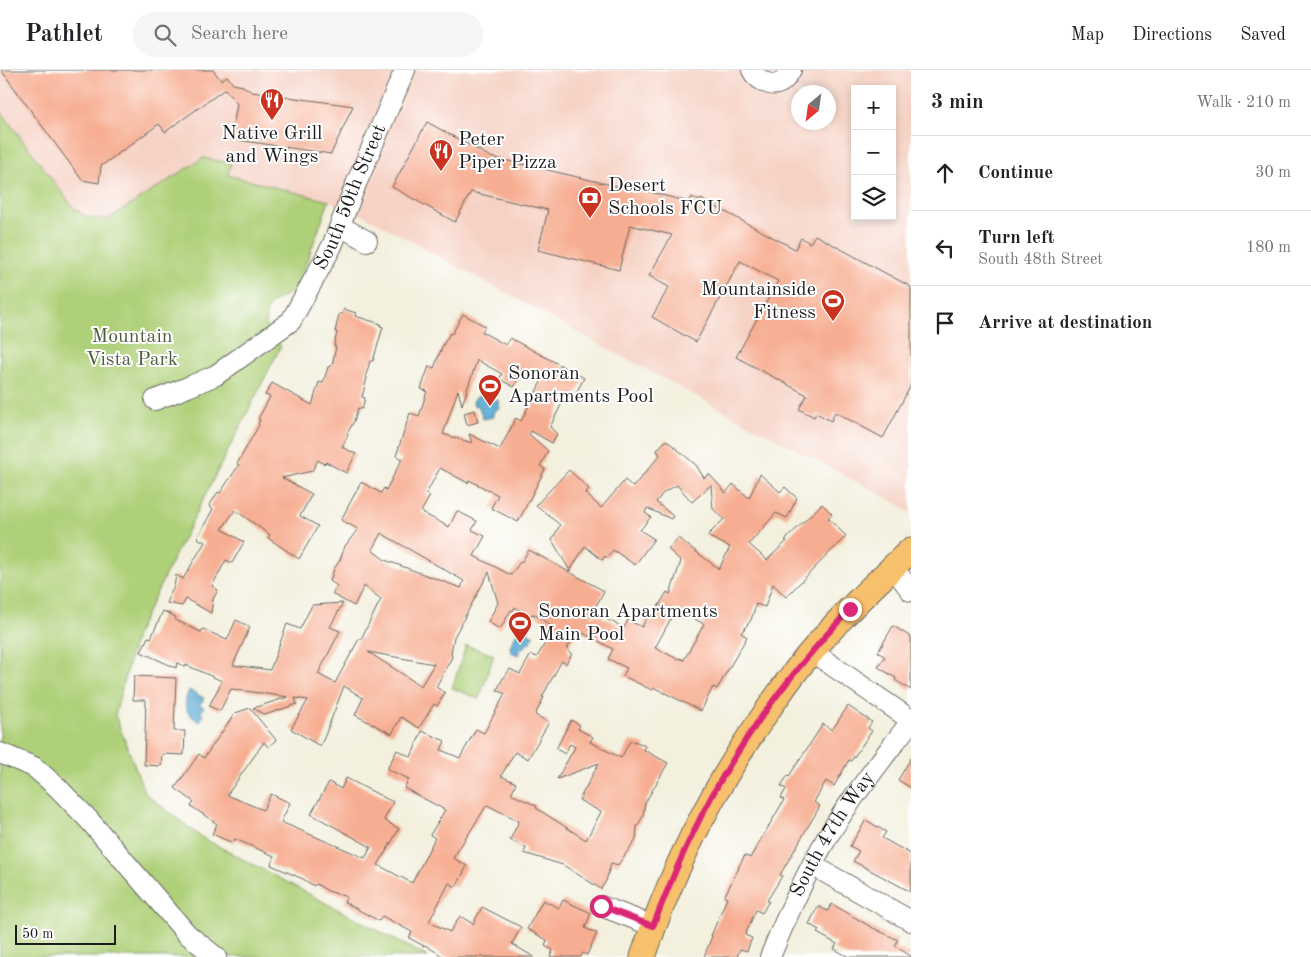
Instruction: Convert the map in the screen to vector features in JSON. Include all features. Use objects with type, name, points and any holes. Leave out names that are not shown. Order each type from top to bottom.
[{"type":"main road","points":[[643,957],[653,926],[692,835],[745,742],[787,682],[812,651],[850,609],[911,550]]},
{"type":"street","name":"South 50th Street","points":[[156,400],[216,375],[291,321],[332,246],[356,184],[405,70]]},
{"type":"street","points":[[752,70],[762,80],[774,85],[784,81],[791,70]]},
{"type":"street","points":[[340,226],[366,241]]},
{"type":"street","points":[[893,567],[911,591]]},
{"type":"street","points":[[812,651],[911,721]]},
{"type":"street","name":"South 47th Way","points":[[770,957],[793,903],[824,842],[864,783],[911,721]]},
{"type":"street","points":[[0,753],[34,767],[57,787],[89,820],[187,934],[216,957]]},
{"type":"street","points":[[812,865],[911,921]]},
{"type":"street","points":[[601,906],[653,926]]},
{"type":"shaded area","points":[[0,70],[911,70],[911,514],[898,504],[365,216],[329,201],[228,175],[231,163],[203,158],[107,220],[85,216],[73,207],[0,110]]},
{"type":"green space","name":"Mountain Vista Park","points":[[0,110],[73,207],[85,216],[107,220],[203,158],[231,163],[228,175],[329,201],[297,287],[269,307],[266,319],[267,325],[272,337],[281,346],[136,635],[115,715],[145,793],[201,837],[428,957],[0,957]]},
{"type":"green space","points":[[466,645],[494,655],[479,699],[452,688]]},
{"type":"water","name":"Sonoran Apartments Pool","points":[[485,394],[492,401],[498,400],[500,408],[493,412],[494,417],[483,419],[478,405],[474,406],[475,398]]},
{"type":"water","name":"Sonoran Apartments Main Pool","points":[[526,631],[534,636],[530,643],[521,649],[518,655],[511,652],[510,646],[516,634]]},
{"type":"water","points":[[189,690],[204,698],[200,705],[204,707],[200,722],[191,716],[186,709],[185,705]]},
{"type":"building","points":[[1,70],[213,70],[221,80],[227,76],[233,84],[243,86],[252,92],[353,106],[331,154],[231,139],[237,104],[225,89],[165,132],[159,124],[101,166],[99,183],[82,180]]},
{"type":"building","points":[[427,122],[491,157],[638,191],[639,189],[689,202],[692,197],[700,201],[701,199],[795,249],[801,238],[810,243],[815,235],[911,287],[911,385],[883,438],[835,412],[831,421],[816,413],[814,417],[799,409],[807,395],[736,357],[778,281],[740,261],[696,342],[652,317],[669,287],[649,276],[672,235],[630,225],[619,270],[538,250],[548,210],[471,192],[455,222],[392,187]]},
{"type":"building","points":[[344,309],[356,313],[355,316],[381,324],[380,326],[383,327],[373,361],[370,361],[366,375],[367,378],[362,397],[365,398],[362,409],[358,408],[342,447],[356,454],[346,473],[326,462],[324,464],[318,460],[312,471],[282,478],[312,494],[300,516],[318,526],[299,559],[268,538],[270,535],[235,510],[222,529],[244,542],[232,563],[226,560],[212,586],[218,590],[213,599],[211,613],[186,599],[182,606],[167,603],[174,587],[176,575],[183,579],[205,542],[197,538],[213,509],[209,506],[239,465],[237,464],[259,425],[260,420],[258,419],[270,397],[265,395],[272,383],[312,405],[319,382],[323,383],[328,367],[332,365],[336,347],[334,346],[337,332],[335,332],[339,314],[342,314]]},
{"type":"building","points":[[463,314],[485,326],[482,332],[506,345],[510,338],[584,378],[571,403],[564,399],[550,427],[557,434],[552,443],[531,431],[529,434],[548,451],[540,466],[545,469],[518,522],[491,508],[498,495],[469,480],[468,483],[440,468],[426,494],[430,496],[421,512],[449,527],[457,511],[477,521],[472,530],[485,536],[474,556],[511,575],[529,550],[604,591],[590,617],[597,614],[624,628],[628,620],[642,627],[648,615],[652,617],[667,592],[670,594],[681,561],[668,549],[678,538],[719,569],[730,547],[707,536],[724,519],[713,509],[711,485],[692,502],[677,485],[664,492],[656,502],[673,516],[671,519],[647,508],[645,513],[651,517],[640,530],[654,539],[635,565],[613,550],[607,558],[605,556],[602,560],[585,546],[570,571],[552,540],[560,525],[536,505],[569,470],[589,489],[585,493],[601,508],[625,480],[633,487],[660,455],[657,450],[666,440],[696,465],[704,478],[709,474],[726,493],[733,484],[749,498],[760,474],[780,492],[785,487],[797,498],[787,518],[776,513],[749,544],[767,560],[822,504],[832,514],[828,518],[846,536],[786,597],[773,584],[765,607],[756,604],[751,620],[741,633],[747,637],[717,689],[713,687],[701,711],[655,688],[652,690],[623,676],[627,668],[608,659],[613,649],[579,631],[567,648],[572,654],[566,664],[562,661],[560,664],[542,697],[544,697],[535,715],[549,722],[528,759],[515,752],[501,776],[516,783],[511,794],[537,806],[536,808],[586,840],[601,812],[579,800],[599,763],[557,779],[575,747],[570,744],[565,754],[556,749],[571,720],[580,725],[578,729],[593,737],[590,742],[621,758],[630,741],[637,742],[645,746],[644,750],[668,763],[645,803],[643,816],[637,827],[636,839],[618,865],[611,863],[606,881],[601,889],[563,865],[524,853],[526,848],[510,840],[519,821],[487,805],[453,858],[467,866],[456,887],[449,883],[429,922],[450,932],[460,916],[473,924],[482,907],[521,927],[512,944],[534,957],[444,957],[409,938],[412,932],[382,916],[379,921],[344,902],[347,897],[328,891],[316,884],[314,886],[271,865],[274,856],[235,839],[233,843],[212,834],[217,824],[191,806],[194,802],[175,788],[199,754],[204,758],[235,713],[250,708],[276,740],[268,747],[264,742],[227,795],[263,810],[271,794],[290,803],[281,822],[365,858],[371,847],[311,814],[329,782],[341,789],[346,778],[393,802],[384,820],[399,829],[378,865],[412,883],[435,838],[430,835],[445,810],[404,788],[409,779],[387,769],[397,750],[411,757],[422,731],[445,741],[441,750],[460,758],[476,729],[484,733],[505,694],[497,690],[503,678],[510,669],[520,674],[530,656],[537,657],[554,628],[534,614],[527,616],[515,607],[513,611],[511,610],[500,629],[488,622],[498,603],[489,572],[454,637],[452,657],[436,687],[445,693],[437,706],[434,704],[419,728],[401,717],[392,734],[355,715],[363,698],[344,686],[320,746],[291,729],[308,700],[295,698],[297,704],[265,715],[253,708],[288,697],[231,689],[220,711],[209,706],[222,681],[186,665],[186,667],[177,663],[176,668],[141,652],[148,637],[151,638],[163,611],[176,617],[175,620],[201,632],[203,629],[227,640],[236,620],[250,627],[233,665],[270,670],[287,624],[300,629],[312,605],[343,603],[330,627],[340,631],[318,674],[335,683],[359,639],[361,639],[381,599],[364,586],[354,606],[332,594],[337,586],[330,581],[334,569],[340,560],[345,546],[358,529],[341,520],[361,482],[381,493],[384,488],[386,490],[402,459],[396,456],[410,413],[419,416],[427,391],[421,389],[429,366],[434,368],[442,347],[450,333],[452,334]],"holes":[[[477,360],[502,374],[499,379],[514,387],[523,370],[542,380],[521,421],[516,418],[500,449],[469,434],[472,443],[443,434],[458,390],[462,405]],[[381,533],[464,581],[461,588],[385,560],[372,550]],[[676,609],[704,624],[684,660],[655,648]],[[368,652],[434,664],[421,686]]]},
{"type":"building","points":[[475,410],[478,422],[467,425],[464,413]]},
{"type":"building","points":[[893,626],[911,637],[911,690],[878,667],[885,657],[878,652]]},
{"type":"building","points":[[134,676],[176,678],[174,731],[185,731],[184,755],[162,754],[161,766],[144,765],[146,700],[133,700]]},
{"type":"building","points":[[848,706],[872,722],[868,728],[872,731],[851,761],[849,760],[834,786],[826,781],[814,802],[820,806],[780,875],[782,876],[767,901],[769,901],[762,913],[756,910],[745,935],[752,938],[747,951],[740,949],[737,957],[704,957],[727,898],[724,897],[738,868],[745,855],[750,858],[784,800],[781,798],[786,789],[781,786],[823,724],[832,730]]},
{"type":"building","points":[[911,758],[911,788],[898,780]]},
{"type":"building","points":[[866,820],[886,832],[882,838],[911,854],[911,892],[853,861],[859,851],[850,846]]},
{"type":"building","points":[[543,900],[559,908],[563,900],[591,913],[585,928],[597,933],[587,955],[583,953],[581,957],[550,957],[553,950],[545,946],[547,940],[527,929]]},
{"type":"building","points":[[832,904],[871,927],[898,940],[895,946],[911,957],[849,957],[834,949],[837,944],[817,933],[819,930],[809,924],[818,906],[828,911]]},
{"type":"place","name":"Native Grill and Wings","points":[[272,121]]},
{"type":"place","name":"Peter Piper Pizza","points":[[441,172]]},
{"type":"place","name":"Desert Schools FCU","points":[[590,219]]},
{"type":"place","name":"Mountainside Fitness","points":[[833,322]]},
{"type":"place","name":"Sonoran Apartments Pool","points":[[490,407]]},
{"type":"place","name":"Sonoran Apartments Main Pool","points":[[520,644]]},
{"type":"route","points":[[601,906],[653,926],[692,835],[726,772],[787,682],[850,609]]}]
